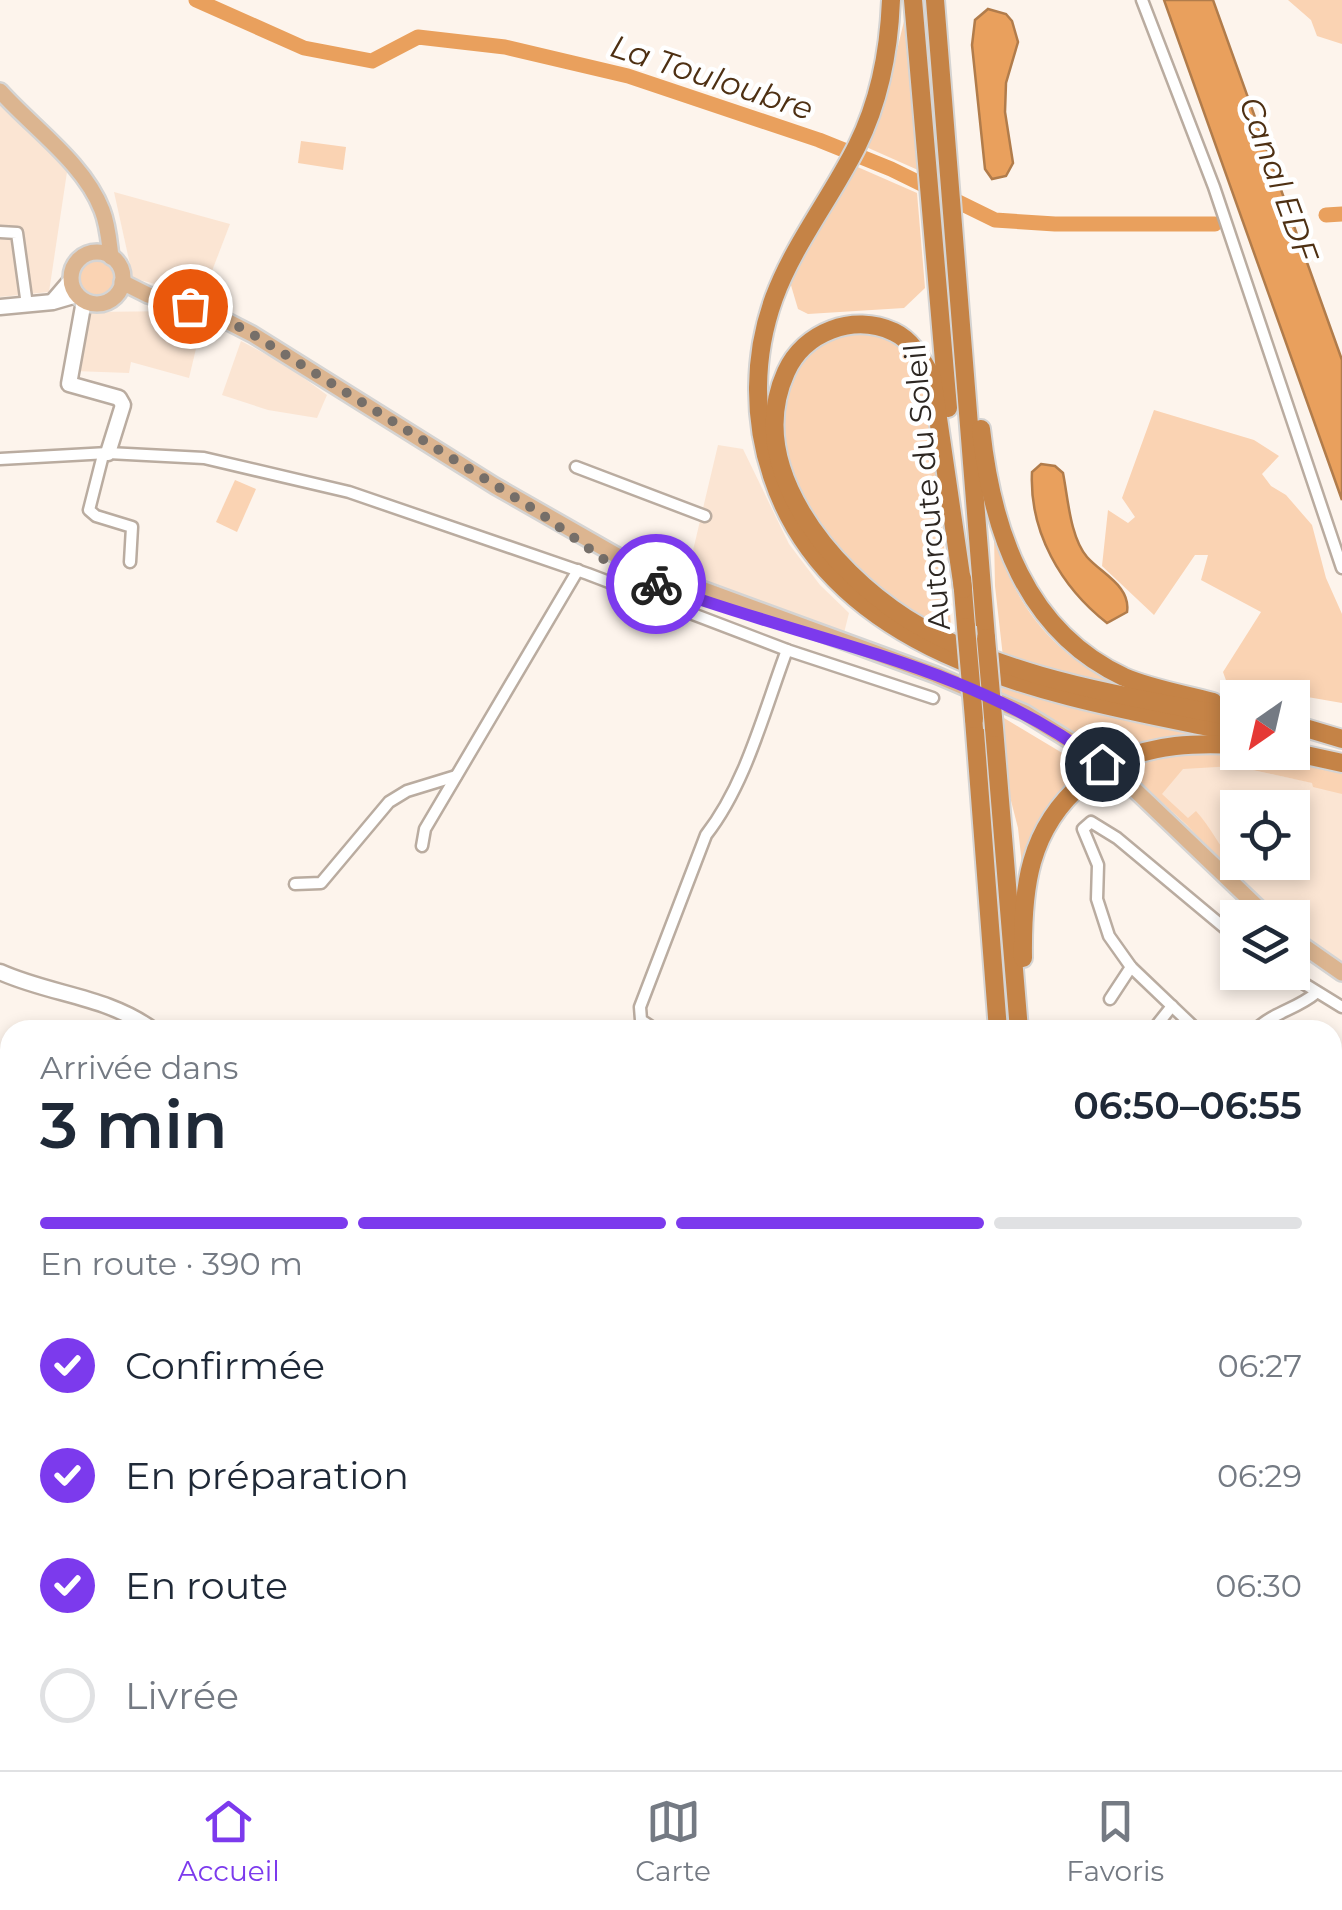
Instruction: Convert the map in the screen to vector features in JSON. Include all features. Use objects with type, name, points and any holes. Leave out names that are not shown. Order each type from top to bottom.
[{"type":"highway","points":[[891,0],[882,78],[857,146],[796,250],[774,299],[760,349],[758,398],[765,455],[779,498],[816,558],[847,590],[878,615],[949,657],[1057,694],[1220,729]]},
{"type":"highway","name":"Autoroute du Soleil","points":[[913,0],[997,1020]]},
{"type":"highway","name":"Autoroute du Soleil","points":[[935,0],[986,638],[1022,1020]]},
{"type":"highway","points":[[952,216],[964,265],[989,480],[1006,548],[1024,586],[1050,622],[1104,666],[1128,679],[1220,703]]},
{"type":"highway","points":[[963,589],[932,378],[917,350],[896,332],[861,325],[827,330],[802,348],[787,369],[776,412],[777,442],[784,471],[807,520],[854,578],[908,620],[1008,665],[1100,691],[1220,714]]},
{"type":"highway","points":[[1310,731],[1342,739]]},
{"type":"highway","points":[[1023,1020],[1023,921],[1031,866],[1039,838],[1053,813],[1084,782],[1116,762],[1166,746],[1220,743]]},
{"type":"highway","points":[[1310,751],[1342,760]]},
{"type":"highway","points":[[1310,753],[1318,754]]},
{"type":"main road","points":[[0,90],[85,181],[103,212],[108,231],[104,255]]},
{"type":"main road","points":[[104,255],[120,268],[119,289],[101,303],[77,292],[75,264],[81,257],[104,255]]},
{"type":"main road","points":[[119,289],[208,310],[540,513],[643,569],[936,674],[1025,714],[1108,768],[1250,900]]},
{"type":"main road","points":[[540,513],[609,563],[683,602],[836,640]]},
{"type":"main road","points":[[1183,836],[1239,900]]},
{"type":"main road","points":[[1310,951],[1342,973]]},
{"type":"main road","points":[[1310,962],[1342,984]]},
{"type":"street","points":[[1142,0],[1214,187],[1342,568]]},
{"type":"street","points":[[0,232],[17,233],[27,305]]},
{"type":"street","points":[[0,307],[53,302],[77,292],[69,384],[119,398],[122,405],[89,510],[96,516],[132,527],[130,562]]},
{"type":"street","points":[[0,459],[105,454],[204,458],[349,492],[683,602],[787,650],[934,698]]},
{"type":"street","points":[[576,467],[704,516]]},
{"type":"street","points":[[422,846],[424,828],[578,570]]},
{"type":"street","points":[[641,1020],[640,1008],[706,835],[717,821],[745,762],[787,650]]},
{"type":"street","points":[[295,884],[321,883],[390,802],[408,791],[458,776]]},
{"type":"street","points":[[1187,1020],[1131,967],[1109,936],[1097,899],[1098,865],[1083,830],[1091,822],[1118,838],[1220,923]]},
{"type":"street","points":[[1110,999],[1131,967]]},
{"type":"street","points":[[0,972],[104,1003],[140,1020]]},
{"type":"street","points":[[1144,1000],[1154,989]]},
{"type":"street","points":[[1310,989],[1342,1007]]},
{"type":"street","points":[[1267,1020],[1299,1006],[1316,993]]},
{"type":"street","points":[[1161,1020],[1172,1006]]},
{"type":"shaded area","name":"Canal EDF","points":[[1164,0],[1213,0],[1342,360],[1342,500]]},
{"type":"shaded area","points":[[1288,0],[1342,0],[1342,44],[1317,36],[1311,20]]},
{"type":"shaded area","points":[[988,9],[1006,14],[1018,42],[1006,83],[1005,112],[1013,163],[1006,176],[992,179],[985,169],[972,45],[975,20]]},
{"type":"shaded area","points":[[904,21],[918,170],[864,146],[885,101]]},
{"type":"shaded area","points":[[0,97],[67,172],[49,292],[0,297]]},
{"type":"shaded area","points":[[301,141],[346,147],[343,170],[298,163]]},
{"type":"shaded area","points":[[853,165],[917,193],[925,288],[904,308],[808,314],[798,309],[790,282]]},
{"type":"shaded area","points":[[114,192],[230,224],[202,297],[133,278]]},
{"type":"shaded area","points":[[97,259],[110,265],[116,278],[110,291],[97,297],[84,291],[78,278],[84,265]]},
{"type":"shaded area","points":[[182,311],[204,315],[189,378],[131,362],[129,373],[74,371],[88,312]]},
{"type":"shaded area","points":[[853,331],[883,338],[903,348],[930,393],[952,636],[857,571],[826,537],[796,483],[783,424],[786,395],[798,369],[818,346]]},
{"type":"shaded area","points":[[241,341],[286,365],[327,395],[317,418],[268,410],[222,395]]},
{"type":"shaded area","points":[[1154,410],[1254,440],[1279,456],[1262,474],[1312,525],[1326,578],[1342,614],[1342,703],[1310,697],[1310,680],[1226,680],[1223,672],[1261,612],[1201,580],[1208,555],[1195,555],[1154,615],[1102,566],[1108,510],[1128,523],[1135,517],[1122,498]]},
{"type":"shaded area","points":[[718,445],[743,449],[789,544],[820,585],[849,613],[844,633],[686,580]]},
{"type":"shaded area","points":[[1041,464],[1055,466],[1063,473],[1070,517],[1081,549],[1125,595],[1127,612],[1107,623],[1075,593],[1042,537],[1032,494],[1032,472]]},
{"type":"shaded area","points":[[235,480],[256,489],[237,532],[216,522]]},
{"type":"shaded area","points":[[994,536],[1014,587],[1042,628],[1079,662],[1126,690],[1003,657]]},
{"type":"shaded area","points":[[1001,685],[1220,739],[1110,757],[1057,723],[1002,695]]},
{"type":"shaded area","points":[[1004,718],[1089,769],[1071,784],[1018,896],[1022,865],[1008,789]]},
{"type":"shaded area","points":[[1157,751],[1220,752],[1220,767],[1183,769],[1162,794],[1188,818],[1196,811],[1220,844],[1220,861],[1187,825],[1120,764]]},
{"type":"shaded area","points":[[1182,755],[1220,763],[1220,770],[1253,770],[1342,789],[1342,966],[1310,943],[1310,900],[1256,900],[1237,880],[1310,880],[1310,790],[1220,790],[1220,863],[1147,789]]},
{"type":"shaded area","points":[[1310,761],[1342,767],[1342,794],[1313,787],[1312,783],[1252,770],[1310,770]]},
{"type":"waterway","name":"La Touloubre","points":[[196,0],[304,48],[372,61],[418,37],[505,47],[628,76],[819,140],[891,169],[995,220],[1215,224]]},
{"type":"waterway","name":"La Touloubre","points":[[1326,215],[1342,214]]},
{"type":"way so far","points":[[190,306],[208,310],[252,334],[540,513],[609,563],[656,584]]},
{"type":"route","points":[[656,584],[936,674],[1025,714],[1102,764]]}]
